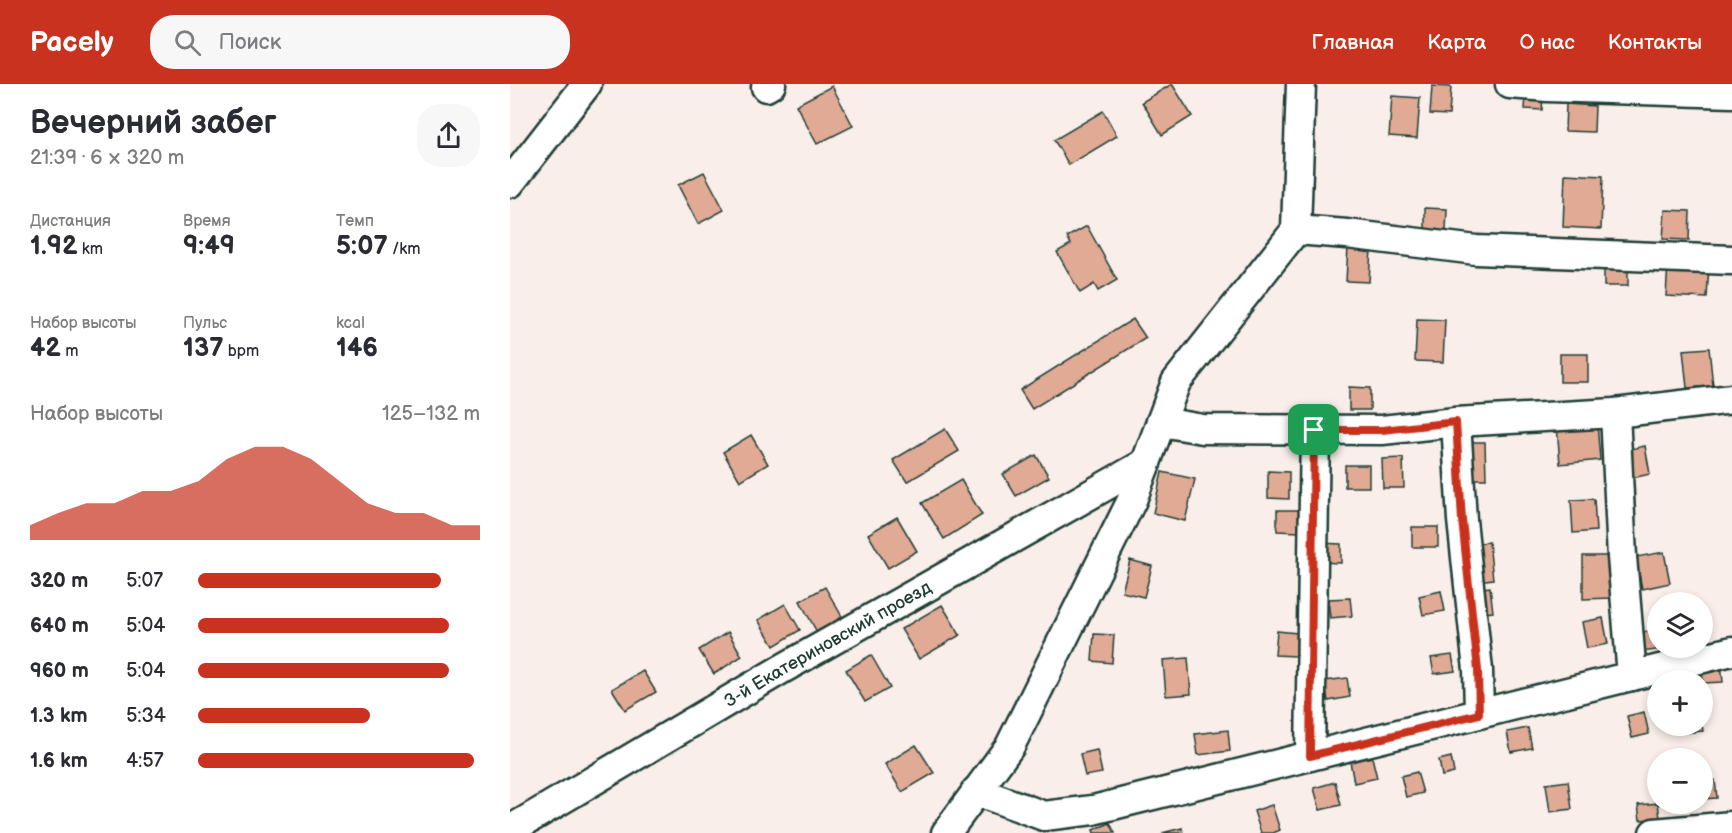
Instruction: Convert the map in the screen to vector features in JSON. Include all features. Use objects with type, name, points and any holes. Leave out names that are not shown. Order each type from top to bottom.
[{"type":"street","points":[[510,183],[587,84]]},
{"type":"street","points":[[946,833],[1010,746],[1132,501],[1176,382],[1296,230],[1301,84]]},
{"type":"street","points":[[1510,84],[1732,93]]},
{"type":"street","points":[[1296,230],[1476,250],[1732,260]]},
{"type":"street","points":[[1161,422],[1203,429],[1382,430],[1456,422],[1615,413],[1732,399]]},
{"type":"street","points":[[1615,413],[1622,557],[1632,676]]},
{"type":"street","points":[[1456,422],[1462,520],[1478,670],[1479,714]]},
{"type":"street","points":[[1310,756],[1314,430]]},
{"type":"street","name":"3-й Екатериновский проезд","points":[[510,830],[772,675],[1146,463]]},
{"type":"street","points":[[976,791],[1044,816],[1093,810],[1732,651]]},
{"type":"street","points":[[1654,833],[1732,826]]},
{"type":"building","points":[[1172,84],[1192,116],[1162,135],[1142,102]]},
{"type":"building","points":[[832,86],[853,126],[817,144],[796,105]]},
{"type":"building","points":[[1432,86],[1451,87],[1449,115],[1430,114]]},
{"type":"building","points":[[1526,94],[1543,95],[1542,110],[1525,109]]},
{"type":"building","points":[[1392,96],[1420,98],[1417,138],[1389,136]]},
{"type":"building","points":[[1566,104],[1595,106],[1594,132],[1565,131]]},
{"type":"building","points":[[1103,111],[1117,136],[1069,165],[1054,140]]},
{"type":"building","points":[[704,172],[724,210],[698,224],[678,185]]},
{"type":"building","points":[[1565,174],[1603,176],[1601,229],[1563,227]]},
{"type":"building","points":[[1425,208],[1447,209],[1446,231],[1425,230]]},
{"type":"building","points":[[1665,210],[1690,211],[1689,240],[1663,239]]},
{"type":"building","points":[[1087,226],[1117,280],[1098,291],[1094,284],[1080,293],[1057,252],[1071,244],[1067,237]]},
{"type":"building","points":[[1348,247],[1371,248],[1369,282],[1346,281]]},
{"type":"building","points":[[1668,263],[1709,265],[1707,298],[1666,296]]},
{"type":"building","points":[[1628,265],[1628,286],[1604,286],[1604,266]]},
{"type":"building","points":[[1133,319],[1146,338],[1032,409],[1020,390]]},
{"type":"building","points":[[1417,319],[1445,320],[1443,362],[1415,361]]},
{"type":"building","points":[[1709,348],[1713,386],[1687,388],[1683,350]]},
{"type":"building","points":[[1560,354],[1588,354],[1588,382],[1560,382]]},
{"type":"building","points":[[1349,387],[1370,388],[1370,410],[1349,410]]},
{"type":"building","points":[[1597,423],[1600,460],[1560,464],[1557,426]]},
{"type":"building","points":[[945,429],[959,451],[907,482],[893,460]]},
{"type":"building","points":[[751,435],[768,464],[740,481],[723,452]]},
{"type":"building","points":[[1461,442],[1485,442],[1486,479],[1462,479]]},
{"type":"building","points":[[1645,446],[1650,474],[1632,478],[1626,450]]},
{"type":"building","points":[[1036,455],[1049,477],[1016,496],[1003,474]]},
{"type":"building","points":[[1403,458],[1404,488],[1383,488],[1382,459]]},
{"type":"building","points":[[1345,465],[1369,465],[1369,487],[1345,487]]},
{"type":"building","points":[[1268,471],[1289,472],[1289,499],[1268,498]]},
{"type":"building","points":[[1162,472],[1195,479],[1185,521],[1153,513]]},
{"type":"building","points":[[961,480],[982,515],[944,539],[922,503]]},
{"type":"building","points":[[1594,499],[1596,531],[1573,533],[1571,500]]},
{"type":"building","points":[[1277,510],[1300,510],[1300,532],[1277,531]]},
{"type":"building","points":[[897,517],[917,551],[888,568],[868,534]]},
{"type":"building","points":[[1412,527],[1438,527],[1438,547],[1412,547]]},
{"type":"building","points":[[1489,542],[1493,579],[1471,582],[1468,544]]},
{"type":"building","points":[[1318,543],[1341,544],[1341,563],[1317,562]]},
{"type":"building","points":[[1664,552],[1670,583],[1642,589],[1636,557]]},
{"type":"building","points":[[1583,556],[1610,556],[1611,598],[1583,599]]},
{"type":"building","points":[[1130,560],[1152,566],[1144,597],[1122,592]]},
{"type":"building","points":[[825,587],[844,620],[818,634],[800,601]]},
{"type":"building","points":[[1490,587],[1493,612],[1475,614],[1473,589]]},
{"type":"building","points":[[1441,591],[1445,611],[1423,615],[1419,596]]},
{"type":"building","points":[[1350,598],[1352,616],[1330,618],[1328,599]]},
{"type":"building","points":[[785,604],[800,630],[774,646],[758,620]]},
{"type":"building","points":[[942,605],[960,635],[919,659],[901,629]]},
{"type":"building","points":[[1603,618],[1608,644],[1587,648],[1582,622]]},
{"type":"building","points":[[1277,631],[1297,633],[1296,656],[1275,655]]},
{"type":"building","points":[[1647,631],[1647,651],[1635,653],[1633,633]]},
{"type":"building","points":[[728,632],[742,656],[714,674],[699,650]]},
{"type":"building","points":[[1094,634],[1114,635],[1112,663],[1092,661]]},
{"type":"building","points":[[871,655],[890,688],[865,702],[846,670]]},
{"type":"building","points":[[1452,655],[1455,671],[1434,674],[1431,658]]},
{"type":"building","points":[[1188,658],[1191,694],[1166,696],[1163,660]]},
{"type":"building","points":[[1721,663],[1723,682],[1713,682],[1713,670],[1702,670],[1702,665]]},
{"type":"building","points":[[643,671],[656,692],[625,710],[612,689]]},
{"type":"building","points":[[1347,678],[1350,697],[1328,701],[1325,681]]},
{"type":"building","points":[[1644,712],[1647,734],[1632,738],[1627,716]]},
{"type":"building","points":[[1528,728],[1532,748],[1511,752],[1507,732]]},
{"type":"building","points":[[1228,730],[1230,751],[1198,755],[1195,734]]},
{"type":"building","points":[[916,745],[934,773],[902,792],[885,764]]},
{"type":"building","points":[[1097,750],[1102,773],[1085,776],[1080,754]]},
{"type":"building","points":[[1372,757],[1377,778],[1354,783],[1350,761]]},
{"type":"building","points":[[1451,757],[1454,773],[1442,776],[1439,760]]},
{"type":"building","points":[[1417,772],[1423,793],[1406,797],[1401,776]]},
{"type":"building","points":[[1713,780],[1715,780],[1717,798],[1713,798]]},
{"type":"building","points":[[1568,781],[1572,809],[1550,812],[1546,784]]},
{"type":"building","points":[[1335,782],[1341,805],[1320,810],[1314,788]]},
{"type":"building","points":[[1647,804],[1647,814],[1659,814],[1660,818],[1640,820],[1638,805]]},
{"type":"building","points":[[1272,805],[1280,830],[1273,833],[1261,833],[1254,811]]},
{"type":"building","points":[[1110,823],[1115,833],[1094,833],[1093,830]]},
{"type":"building","points":[[1182,828],[1183,833],[1162,833]]},
{"type":"route","points":[[1456,422],[1462,520],[1478,670],[1479,714],[1310,756],[1314,430],[1382,430],[1456,422]]}]
